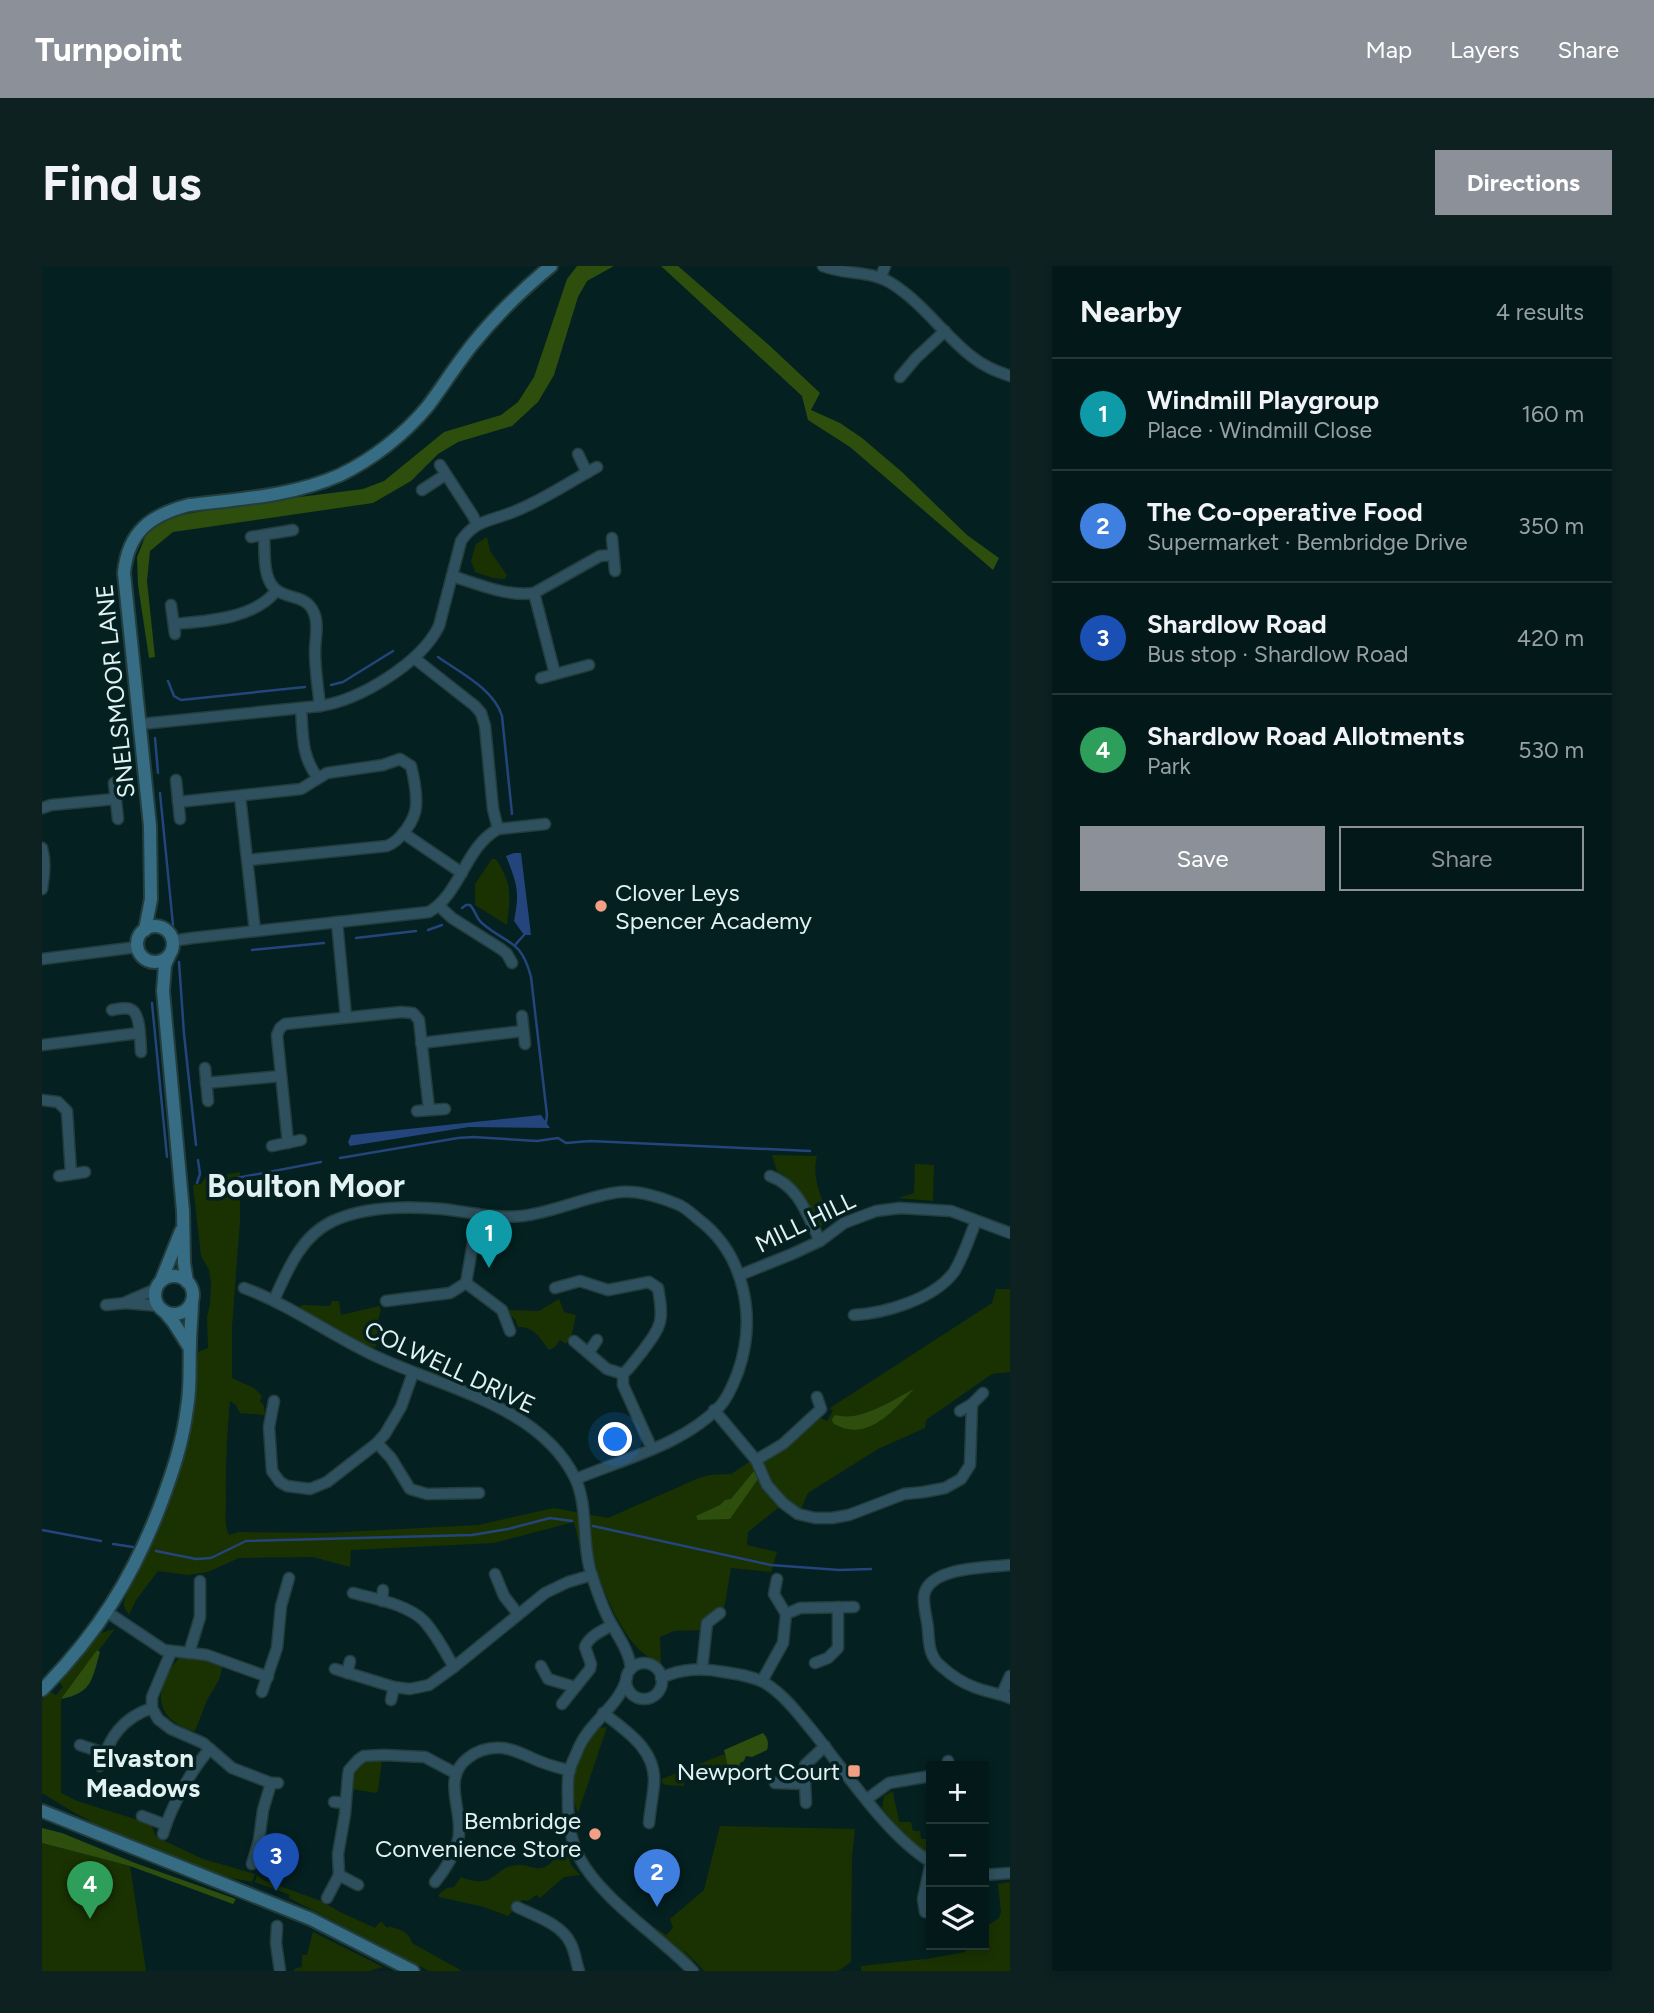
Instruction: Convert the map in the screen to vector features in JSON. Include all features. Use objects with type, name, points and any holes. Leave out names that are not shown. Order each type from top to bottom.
[{"type":"street","name":"SNELSMOOR LANE","points":[[145,930],[151,898],[150,827],[124,573],[128,550],[141,530],[157,516],[174,509],[299,489],[340,475],[360,464],[412,423],[484,331],[526,286],[551,266]]},
{"type":"street","points":[[822,266],[881,278],[891,283],[921,305],[971,357],[1010,376]]},
{"type":"street","points":[[881,278],[885,266]]},
{"type":"street","points":[[900,377],[945,331]]},
{"type":"street","points":[[141,724],[337,704],[352,698],[414,658],[432,639],[439,626],[461,541],[467,532],[477,525],[513,512],[592,470],[578,454]]},
{"type":"street","points":[[422,491],[442,470],[477,525]]},
{"type":"street","points":[[251,537],[293,530]]},
{"type":"street","points":[[264,535],[267,575],[271,585],[283,595],[302,599],[315,614],[315,655],[320,706]]},
{"type":"street","points":[[612,538],[615,571]]},
{"type":"street","points":[[452,576],[511,593],[534,593],[600,556],[613,555]]},
{"type":"street","points":[[171,605],[174,629],[239,613],[266,601],[276,591]]},
{"type":"street","points":[[534,593],[555,674]]},
{"type":"street","points":[[414,658],[481,713],[498,829]]},
{"type":"street","points":[[541,678],[589,665]]},
{"type":"street","points":[[301,708],[305,753],[309,766],[318,778]]},
{"type":"street","points":[[178,802],[301,789],[327,773],[383,765],[400,759],[411,766],[416,806],[403,834],[394,843],[387,846],[248,860]]},
{"type":"street","points":[[176,780],[180,819]]},
{"type":"street","points":[[114,783],[118,819]]},
{"type":"street","points":[[240,796],[255,931]]},
{"type":"street","points":[[42,808],[116,799]]},
{"type":"street","points":[[173,941],[429,912],[439,906],[453,890],[486,838],[498,829],[545,824]]},
{"type":"street","points":[[403,834],[462,873]]},
{"type":"street","points":[[42,848],[45,858],[42,889]]},
{"type":"street","name":"SNELSMOOR LANE","points":[[151,898],[165,930]]},
{"type":"street","points":[[439,906],[452,918],[501,949],[512,963]]},
{"type":"street","points":[[337,922],[346,1017]]},
{"type":"street","points":[[42,1690],[107,1612],[129,1577],[148,1539],[181,1444],[191,1374],[189,1347],[192,1291],[187,1282],[163,991],[165,965],[173,941],[165,930],[155,927],[145,930],[139,937],[137,947],[157,974],[163,991]]},
{"type":"street","points":[[42,959],[137,947]]},
{"type":"street","points":[[148,961],[159,962],[169,956]]},
{"type":"street","points":[[113,1010],[134,1010],[137,1015],[141,1052]]},
{"type":"street","points":[[288,1143],[277,1035],[280,1027],[285,1024],[413,1013],[419,1020],[429,1109]]},
{"type":"street","points":[[522,1016],[525,1044]]},
{"type":"street","points":[[42,1045],[139,1028]]},
{"type":"street","points":[[421,1043],[523,1031]]},
{"type":"street","points":[[205,1068],[208,1101]]},
{"type":"street","points":[[206,1083],[281,1076]]},
{"type":"street","points":[[42,1100],[58,1102],[66,1111],[71,1174]]},
{"type":"street","points":[[417,1111],[445,1109]]},
{"type":"street","points":[[272,1146],[301,1140]]},
{"type":"street","points":[[59,1176],[85,1172]]},
{"type":"street","points":[[770,1176],[789,1186],[800,1200],[820,1241]]},
{"type":"street","points":[[274,1300],[286,1271],[305,1242],[320,1228],[343,1217],[395,1208],[520,1216],[542,1213],[621,1192],[656,1196],[680,1205],[714,1230],[740,1275],[748,1323],[747,1341],[735,1381],[722,1404],[672,1442],[576,1479]]},
{"type":"street","name":"MILL HILL","points":[[740,1275],[820,1241],[844,1223],[871,1212],[900,1208],[950,1211],[1010,1233]]},
{"type":"street","points":[[386,1301],[450,1293],[466,1283],[478,1214]]},
{"type":"street","points":[[854,1315],[869,1314],[907,1303],[942,1284],[961,1260],[976,1221]]},
{"type":"street","points":[[183,1224],[155,1298],[189,1347]]},
{"type":"street","points":[[126,1303],[172,1277],[187,1282]]},
{"type":"street","points":[[555,1287],[580,1281],[608,1290],[649,1282],[658,1288],[662,1312],[660,1325],[652,1341],[623,1374],[623,1385],[652,1449]]},
{"type":"street","points":[[466,1283],[502,1310],[510,1331]]},
{"type":"street","name":"COLWELL DRIVE","points":[[244,1288],[274,1300],[349,1343],[512,1414],[542,1435],[576,1479],[582,1502],[587,1560],[605,1612],[630,1657],[633,1670],[626,1684],[634,1697]]},
{"type":"street","points":[[106,1305],[126,1303],[161,1309],[170,1314],[183,1311],[191,1301]]},
{"type":"street","points":[[589,1352],[597,1340]]},
{"type":"street","points":[[574,1341],[598,1363],[623,1374]]},
{"type":"street","points":[[274,1401],[269,1427],[272,1471],[280,1482],[287,1486],[310,1489],[327,1482],[377,1443],[392,1425],[413,1373]]},
{"type":"street","points":[[961,1411],[983,1393]]},
{"type":"street","points":[[756,1460],[783,1444],[824,1412],[817,1397]]},
{"type":"street","points":[[714,1410],[756,1460],[767,1485],[783,1503],[798,1514],[816,1518],[849,1515],[893,1497],[945,1488],[961,1479],[970,1465],[972,1404]]},
{"type":"street","points":[[377,1443],[391,1458],[410,1489],[428,1494],[478,1493]]},
{"type":"street","points":[[1010,1565],[948,1573],[935,1579],[924,1596],[929,1644],[932,1657],[940,1666],[974,1687],[1006,1696],[1010,1676]]},
{"type":"street","points":[[495,1574],[504,1596],[518,1614]]},
{"type":"street","points":[[335,1669],[394,1687],[410,1689],[429,1685],[545,1593],[592,1575]]},
{"type":"street","points":[[262,1692],[277,1648],[279,1618],[289,1578]]},
{"type":"street","points":[[762,1681],[783,1643],[786,1614],[774,1594],[777,1578]]},
{"type":"street","points":[[189,1653],[200,1615],[200,1581]]},
{"type":"street","points":[[353,1593],[382,1596],[422,1619],[454,1667]]},
{"type":"street","points":[[786,1614],[800,1608],[854,1606]]},
{"type":"street","points":[[815,1663],[828,1658],[838,1648],[838,1607]]},
{"type":"street","points":[[107,1612],[152,1643],[171,1652],[207,1655],[268,1677]]},
{"type":"street","points":[[702,1670],[707,1623],[720,1613]]},
{"type":"street","points":[[562,1704],[592,1664],[585,1647],[586,1642],[612,1625]]},
{"type":"street","points":[[171,1652],[154,1690],[152,1708],[159,1719],[171,1730],[197,1739],[232,1768],[275,1783],[263,1810],[252,1864]]},
{"type":"street","points":[[347,1673],[350,1661]]},
{"type":"street","points":[[612,1705],[634,1697],[644,1699],[653,1696],[661,1687],[659,1671],[651,1665],[633,1670],[624,1689],[587,1733],[569,1771],[568,1812],[572,1835],[578,1855],[590,1874],[686,1969]]},
{"type":"street","points":[[541,1666],[548,1679],[575,1688]]},
{"type":"street","points":[[661,1678],[676,1671],[702,1670],[741,1675],[762,1681],[786,1700],[895,1833],[926,1859]]},
{"type":"street","points":[[391,1700],[394,1687]]},
{"type":"street","points":[[100,1766],[113,1737],[130,1718],[152,1708]]},
{"type":"street","points":[[603,1713],[636,1738],[652,1762],[654,1781],[649,1823]]},
{"type":"street","points":[[80,1745],[104,1753]]},
{"type":"street","points":[[806,1803],[805,1765],[825,1746]]},
{"type":"street","points":[[435,1882],[445,1871],[458,1841],[456,1773],[470,1756],[484,1749],[501,1748],[518,1751],[569,1771]]},
{"type":"street","points":[[142,1816],[164,1830],[194,1768],[210,1749]]},
{"type":"street","points":[[327,1898],[339,1875],[349,1770],[358,1760],[364,1756],[425,1757],[456,1773]]},
{"type":"street","points":[[867,1800],[889,1783],[926,1777]]},
{"type":"street","points":[[775,1783],[805,1784]]},
{"type":"street","points":[[42,1802],[56,1816]]},
{"type":"street","points":[[334,1802],[345,1803]]},
{"type":"street","points":[[42,1811],[311,1919],[414,1971]]},
{"type":"street","points":[[989,1875],[1010,1873]]},
{"type":"street","points":[[339,1875],[358,1885]]},
{"type":"street","points":[[925,1912],[923,1899],[926,1885]]},
{"type":"street","points":[[517,1907],[534,1910],[567,1938],[572,1945],[579,1971]]},
{"type":"street","points":[[277,1926],[276,1944],[280,1971]]},
{"type":"green space","points":[[577,266],[614,266],[587,281],[578,297],[554,375],[538,402],[512,426],[458,442],[438,454],[411,481],[373,503],[173,532],[150,551],[147,581],[155,657],[149,658],[138,585],[137,557],[147,532],[172,517],[228,506],[363,489],[384,481],[444,432],[501,415],[518,402],[534,377],[567,279]]},
{"type":"green space","points":[[661,266],[678,266],[770,346],[820,393],[811,410],[840,423],[902,472],[967,535],[999,558],[993,570],[850,447],[808,420],[802,396]]},
{"type":"green space","points":[[487,537],[490,551],[507,575],[505,579],[475,572],[471,561],[476,544]]},
{"type":"green space","points":[[492,859],[496,859],[508,884],[507,925],[475,905],[475,884]]},
{"type":"green space","points":[[772,1155],[817,1156],[816,1180],[831,1219],[817,1229],[796,1189],[777,1171]]},
{"type":"green space","points":[[915,1164],[934,1165],[933,1201],[898,1198],[914,1193]]},
{"type":"green space","points":[[240,1172],[232,1378],[254,1388],[262,1396],[260,1401],[265,1415],[240,1413],[230,1401],[226,1477],[226,1523],[229,1535],[239,1532],[325,1533],[478,1525],[554,1508],[608,1518],[699,1478],[731,1474],[818,1417],[827,1421],[833,1411],[830,1408],[992,1303],[996,1289],[1010,1289],[1010,1372],[992,1374],[926,1420],[925,1428],[878,1449],[808,1493],[801,1509],[787,1501],[748,1532],[747,1545],[777,1552],[771,1572],[731,1568],[724,1609],[718,1611],[703,1630],[674,1631],[660,1637],[661,1664],[646,1656],[637,1647],[619,1622],[601,1582],[589,1542],[580,1548],[574,1522],[494,1543],[351,1550],[350,1567],[313,1557],[239,1558],[208,1572],[188,1575],[158,1571],[136,1600],[129,1615],[124,1607],[125,1601],[159,1527],[175,1478],[187,1429],[198,1352],[208,1348],[207,1316],[211,1283],[209,1270],[201,1256],[193,1185],[201,1184],[205,1178]]},
{"type":"green space","points":[[559,1299],[564,1312],[576,1315],[572,1334],[566,1344],[560,1340],[549,1350],[536,1334],[528,1328],[518,1327],[515,1319],[506,1312],[539,1311]]},
{"type":"green space","points":[[332,1301],[339,1301],[341,1315],[379,1306],[381,1310],[377,1324],[381,1327],[375,1348],[353,1339],[300,1308],[301,1305],[330,1306]]},
{"type":"green space","points":[[914,1389],[888,1415],[868,1427],[857,1430],[833,1423],[835,1415],[855,1416],[866,1413]]},
{"type":"green space","points":[[754,1471],[758,1479],[730,1519],[698,1520],[696,1516],[731,1499]]},
{"type":"green space","points":[[115,1629],[61,1699],[61,1793],[77,1801],[151,1824],[156,1837],[203,1859],[255,1874],[252,1882],[227,1877],[225,1879],[103,1828],[42,1793],[42,1700],[50,1692],[56,1695],[63,1687],[59,1682],[101,1633]]},
{"type":"green space","points":[[97,1650],[100,1652],[89,1684],[79,1693],[61,1699]]},
{"type":"green space","points":[[180,1657],[198,1657],[223,1664],[219,1680],[207,1700],[195,1731],[171,1719],[161,1701],[165,1679]]},
{"type":"green space","points":[[607,1727],[578,1813],[573,1790],[576,1768],[599,1728]]},
{"type":"green space","points":[[763,1733],[768,1741],[767,1750],[752,1757],[746,1756],[740,1763],[736,1780],[729,1782],[725,1775],[727,1762],[724,1750]]},
{"type":"green space","points":[[724,1754],[728,1762],[726,1774],[704,1773],[704,1780],[684,1779],[684,1786],[662,1783],[662,1779]]},
{"type":"green space","points":[[369,1759],[382,1760],[376,1793],[352,1789],[356,1771]]},
{"type":"green space","points":[[893,1791],[899,1822],[911,1822],[913,1831],[920,1831],[921,1839],[926,1839],[926,1852],[909,1840],[882,1808],[884,1796]]},
{"type":"green space","points":[[720,1826],[855,1829],[852,1857],[851,1962],[838,1971],[704,1971],[686,1952],[683,1950],[694,1962],[653,1926],[666,1935],[673,1928],[670,1919],[704,1890]]},
{"type":"green space","points":[[42,1828],[62,1833],[135,1863],[236,1899],[233,1904],[130,1866],[42,1843]]},
{"type":"green space","points":[[42,1843],[130,1866],[146,1971],[42,1971]]},
{"type":"green space","points":[[567,1851],[571,1865],[580,1875],[564,1877],[540,1898],[536,1895],[528,1901],[522,1900],[508,1916],[484,1907],[439,1897],[447,1888],[454,1887],[461,1877],[482,1881],[510,1866],[541,1868]]},
{"type":"green space","points":[[257,1875],[263,1880],[321,1901],[375,1928],[380,1922],[386,1927],[400,1930],[409,1936],[412,1943],[462,1971],[429,1971],[289,1898],[290,1895],[255,1882]]},
{"type":"green space","points":[[1010,1882],[1010,1971],[861,1971],[861,1966],[926,1961],[966,1950],[989,1950],[989,1925],[999,1918],[1001,1912],[998,1884]]},
{"type":"green space","points":[[313,1932],[383,1967],[369,1971],[294,1971],[302,1967],[302,1955],[307,1955]]},
{"type":"water","points":[[521,853],[531,935],[524,935],[514,921],[516,888],[506,856]]},
{"type":"water","points":[[541,1115],[550,1128],[469,1127],[350,1146],[348,1142],[351,1135]]},
{"type":"waterway","points":[[331,685],[343,682],[393,651]]},
{"type":"waterway","points":[[438,657],[484,689],[498,706],[502,716],[512,814]]},
{"type":"waterway","points":[[168,681],[174,696],[181,700],[305,687]]},
{"type":"waterway","points":[[155,738],[158,773]]},
{"type":"waterway","points":[[160,793],[173,925]]},
{"type":"waterway","points":[[462,908],[470,905],[481,922],[518,949],[527,965],[531,977],[546,1122]]},
{"type":"waterway","points":[[428,930],[442,925]]},
{"type":"waterway","points":[[356,938],[416,931]]},
{"type":"waterway","points":[[515,945],[524,935]]},
{"type":"waterway","points":[[252,950],[324,943]]},
{"type":"waterway","points":[[179,962],[196,1145]]},
{"type":"waterway","points":[[152,1003],[167,1157]]},
{"type":"waterway","points":[[340,1158],[473,1137],[537,1141],[558,1138],[566,1143],[590,1141],[810,1151]]},
{"type":"waterway","points":[[197,1183],[200,1174],[198,1160]]},
{"type":"waterway","points":[[226,1180],[321,1162]]},
{"type":"waterway","points":[[156,1551],[196,1559],[211,1558],[246,1541],[472,1535],[550,1518],[572,1521]]},
{"type":"waterway","points":[[593,1526],[771,1565],[839,1570],[871,1569]]},
{"type":"waterway","points":[[42,1530],[101,1541]]},
{"type":"waterway","points":[[113,1544],[133,1547]]},
{"type":"place","name":"Clover Leys Spencer Academy","points":[[601,906]]},
{"type":"place","name":"Windmill Playgroup","points":[[489,1268]]},
{"type":"place","name":"Newport Court","points":[[854,1771]]},
{"type":"place","name":"Bembridge Convenience Store","points":[[595,1834]]},
{"type":"place","name":"Shardlow Road","points":[[276,1891]]},
{"type":"place","name":"The Co-operative Food","points":[[657,1907]]},
{"type":"place","name":"Shardlow Road Allotments","points":[[90,1919]]},
{"type":"district","name":"Boulton Moor","points":[[306,1186]]},
{"type":"district","name":"Elvaston Meadows","points":[[143,1773]]}]
